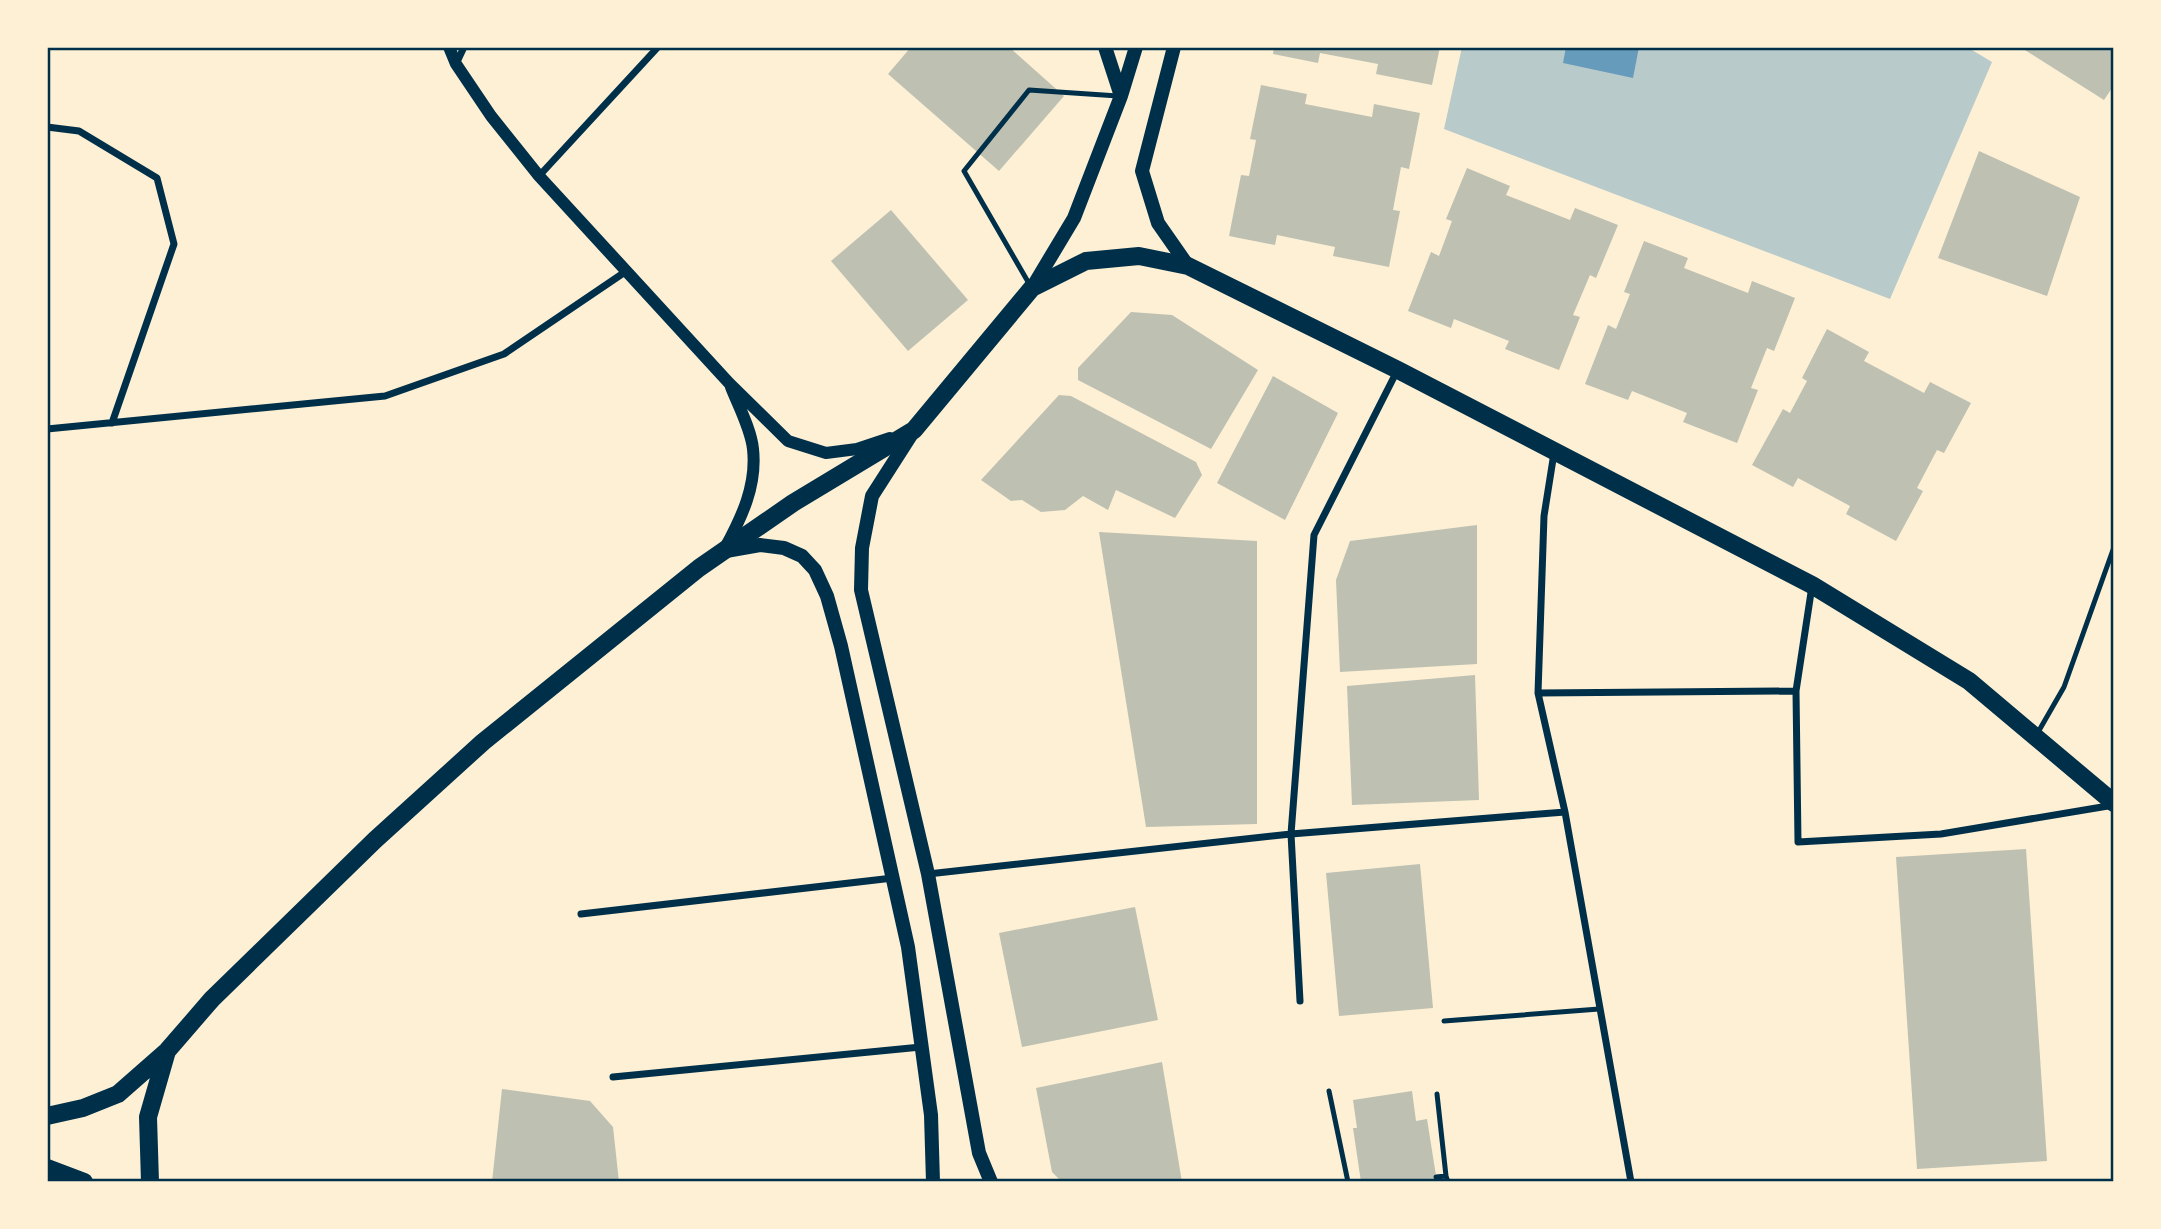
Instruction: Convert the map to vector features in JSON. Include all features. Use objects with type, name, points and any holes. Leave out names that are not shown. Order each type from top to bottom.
[{"type":"main road","points":[[1105,47],[1121,96]]},
{"type":"main road","points":[[982,1182],[928,874],[861,590],[862,548],[872,496],[914,430],[1032,288],[1074,218],[1121,96],[1136,47]]},
{"type":"main road","points":[[1174,47],[1142,171],[1158,223],[1188,266]]},
{"type":"main road","points":[[1032,288],[1086,261],[1139,256],[1188,266],[1398,370],[1812,585],[1969,681],[2114,804]]},
{"type":"main road","points":[[47,1116],[83,1108],[118,1094],[167,1051],[212,999],[375,840],[483,742],[723,551],[793,503],[914,430]]},
{"type":"main road","points":[[723,551],[760,545],[784,548],[802,556],[815,570],[827,596],[841,646],[908,947],[931,1115],[933,1182]]},
{"type":"main road","points":[[150,1182],[148,1117],[167,1051]]},
{"type":"main road","points":[[979,1153],[990,1182]]},
{"type":"main road","points":[[47,1168],[83,1182]]},
{"type":"street","points":[[449,47],[456,64],[491,116],[539,176],[729,383],[788,441],[826,453],[857,449],[914,430]]},
{"type":"street","points":[[456,64],[464,47]]},
{"type":"street","points":[[539,176],[658,47]]},
{"type":"street","points":[[47,127],[79,131],[157,178],[174,244],[112,423]]},
{"type":"street","points":[[47,429],[385,396],[504,354],[625,272]]},
{"type":"street","points":[[1300,1001],[1291,834],[1314,535],[1398,370]]},
{"type":"street","points":[[723,551],[744,513],[751,483],[753,447],[729,383]]},
{"type":"street","points":[[1554,453],[1544,516],[1538,694],[1564,812],[1631,1182]]},
{"type":"street","points":[[1812,585],[1796,691],[1798,842],[1941,834],[2114,804]]},
{"type":"street","points":[[1538,694],[1796,691]]},
{"type":"street","points":[[928,874],[1291,834],[1564,812]]},
{"type":"street","points":[[581,914],[893,878]]},
{"type":"street","points":[[613,1077],[921,1046]]},
{"type":"lane","points":[[1032,288],[964,171],[1029,90],[1121,96]]},
{"type":"lane","points":[[2035,737],[2064,687],[2114,547]]},
{"type":"lane","points":[[1444,1021],[1599,1009]]},
{"type":"lane","points":[[1329,1091],[1348,1182]]},
{"type":"lane","points":[[1436,1177],[1447,1179],[1437,1094]]},
{"type":"shaded area","points":[[1462,47],[1967,47],[1992,62],[1890,299],[1444,129]]},
{"type":"water","points":[[1566,47],[1639,47],[1633,78],[1563,63]]},
{"type":"building","points":[[911,47],[1009,47],[1064,96],[999,171],[888,74]]},
{"type":"building","points":[[1274,47],[1440,47],[1432,85],[1376,74],[1378,64],[1320,53],[1318,63],[1273,54]]},
{"type":"building","points":[[2020,47],[2114,47],[2114,85],[2104,100]]},
{"type":"building","points":[[1261,85],[1307,94],[1305,104],[1372,117],[1374,104],[1420,113],[1409,169],[1401,167],[1393,210],[1400,211],[1389,267],[1333,256],[1335,247],[1277,235],[1275,245],[1229,236],[1241,175],[1249,176],[1256,140],[1250,139]]},
{"type":"building","points":[[1979,151],[2080,197],[2047,296],[1938,258]]},
{"type":"building","points":[[1467,168],[1510,186],[1506,195],[1570,220],[1575,208],[1618,225],[1596,278],[1590,275],[1573,315],[1580,317],[1559,370],[1505,349],[1509,341],[1454,319],[1451,328],[1408,311],[1431,252],[1439,256],[1452,221],[1446,219]]},
{"type":"building","points":[[891,210],[968,300],[908,351],[831,261]]},
{"type":"building","points":[[1644,241],[1688,258],[1684,268],[1748,293],[1752,281],[1795,298],[1774,351],[1767,348],[1751,388],[1758,390],[1737,443],[1683,422],[1687,413],[1632,391],[1628,400],[1585,384],[1608,325],[1616,329],[1630,294],[1624,292]]},
{"type":"building","points":[[1131,312],[1172,315],[1258,370],[1211,449],[1078,380],[1078,368]]},
{"type":"building","points":[[1827,329],[1869,352],[1864,361],[1924,393],[1930,382],[1971,403],[1944,453],[1937,450],[1917,488],[1923,491],[1896,541],[1846,514],[1850,506],[1798,478],[1793,487],[1752,465],[1783,409],[1790,413],[1807,381],[1802,378]]},
{"type":"building","points":[[1273,376],[1338,413],[1285,520],[1217,483]]},
{"type":"building","points":[[1059,395],[1071,396],[1196,462],[1202,475],[1175,518],[1116,490],[1108,510],[1083,496],[1065,510],[1041,512],[1022,500],[1011,501],[981,480]]},
{"type":"building","points":[[1477,525],[1477,664],[1340,672],[1336,580],[1350,541]]},
{"type":"building","points":[[1099,532],[1257,541],[1257,824],[1146,827]]},
{"type":"building","points":[[1475,675],[1479,800],[1352,805],[1347,686]]},
{"type":"building","points":[[2026,849],[2047,1161],[1917,1169],[1896,857]]},
{"type":"building","points":[[1420,864],[1433,1008],[1339,1016],[1326,873]]},
{"type":"building","points":[[1135,907],[1158,1020],[1022,1047],[999,933]]},
{"type":"building","points":[[1162,1062],[1182,1182],[1062,1182],[1052,1172],[1036,1088]]},
{"type":"building","points":[[502,1089],[590,1101],[613,1127],[619,1182],[492,1182]]},
{"type":"building","points":[[1412,1091],[1416,1121],[1427,1119],[1437,1182],[1361,1182],[1353,1128],[1357,1128],[1353,1100]]}]
